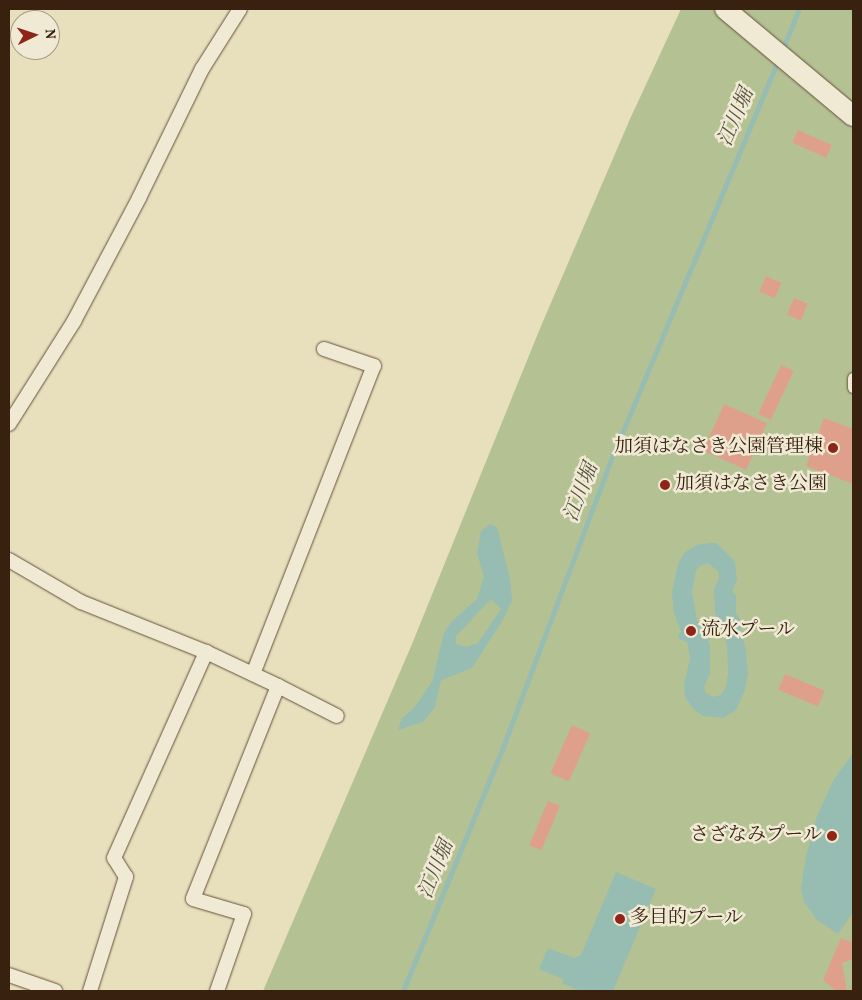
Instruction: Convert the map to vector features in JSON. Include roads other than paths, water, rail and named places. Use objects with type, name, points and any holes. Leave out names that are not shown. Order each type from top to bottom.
[{"type":"main road","points":[[725,9],[853,116]]},
{"type":"street","points":[[9,424],[74,321],[139,198],[202,68],[240,9]]},
{"type":"street","points":[[252,674],[374,366],[324,349]]},
{"type":"street","points":[[853,378],[853,388]]},
{"type":"street","points":[[9,560],[81,602],[206,652],[338,716]]},
{"type":"street","points":[[90,991],[126,877],[114,858],[206,652]]},
{"type":"street","points":[[217,991],[244,914],[193,898],[278,686]]},
{"type":"street","points":[[9,975],[55,991]]},
{"type":"water","points":[[490,524],[497,527],[510,579],[512,600],[504,618],[472,668],[441,680],[435,707],[423,722],[398,730],[402,718],[414,708],[432,682],[444,633],[451,622],[477,599],[484,577],[477,553],[481,531]],"holes":[[[491,599],[501,609],[478,643],[467,647],[456,644],[456,636]]]},
{"type":"water","name":"流水プール","points":[[716,543],[735,561],[737,580],[732,592],[736,595],[736,613],[744,627],[740,629],[746,649],[748,673],[745,690],[736,710],[723,718],[703,716],[693,709],[685,697],[684,684],[690,659],[687,642],[679,639],[678,634],[681,632],[674,613],[672,593],[678,564],[684,553],[696,545]],"holes":[[[708,563],[719,572],[719,578],[714,588],[715,613],[727,645],[728,673],[726,687],[721,695],[712,697],[706,693],[704,687],[710,673],[710,644],[697,620],[692,592],[696,570],[700,566]]]},
{"type":"water","name":"さざなみプール","points":[[853,753],[853,912],[838,934],[817,920],[804,902],[801,889],[806,856],[817,816],[834,779]]},
{"type":"water","name":"多目的プール","points":[[616,872],[656,889],[613,991],[580,991],[562,983],[563,979],[539,969],[547,950],[551,949],[574,958],[581,955]]},
{"type":"waterway","name":"江川堀","points":[[782,50],[799,9]]},
{"type":"waterway","name":"江川堀","points":[[403,991],[503,747],[610,462],[778,60]]},
{"type":"place","name":"加須はなさき公園管理棟","points":[[833,448]]},
{"type":"place","name":"加須はなさき公園","points":[[665,485]]},
{"type":"place","name":"流水プール","points":[[691,631]]},
{"type":"place","name":"さざなみプール","points":[[832,836]]},
{"type":"place","name":"多目的プール","points":[[620,919]]}]
